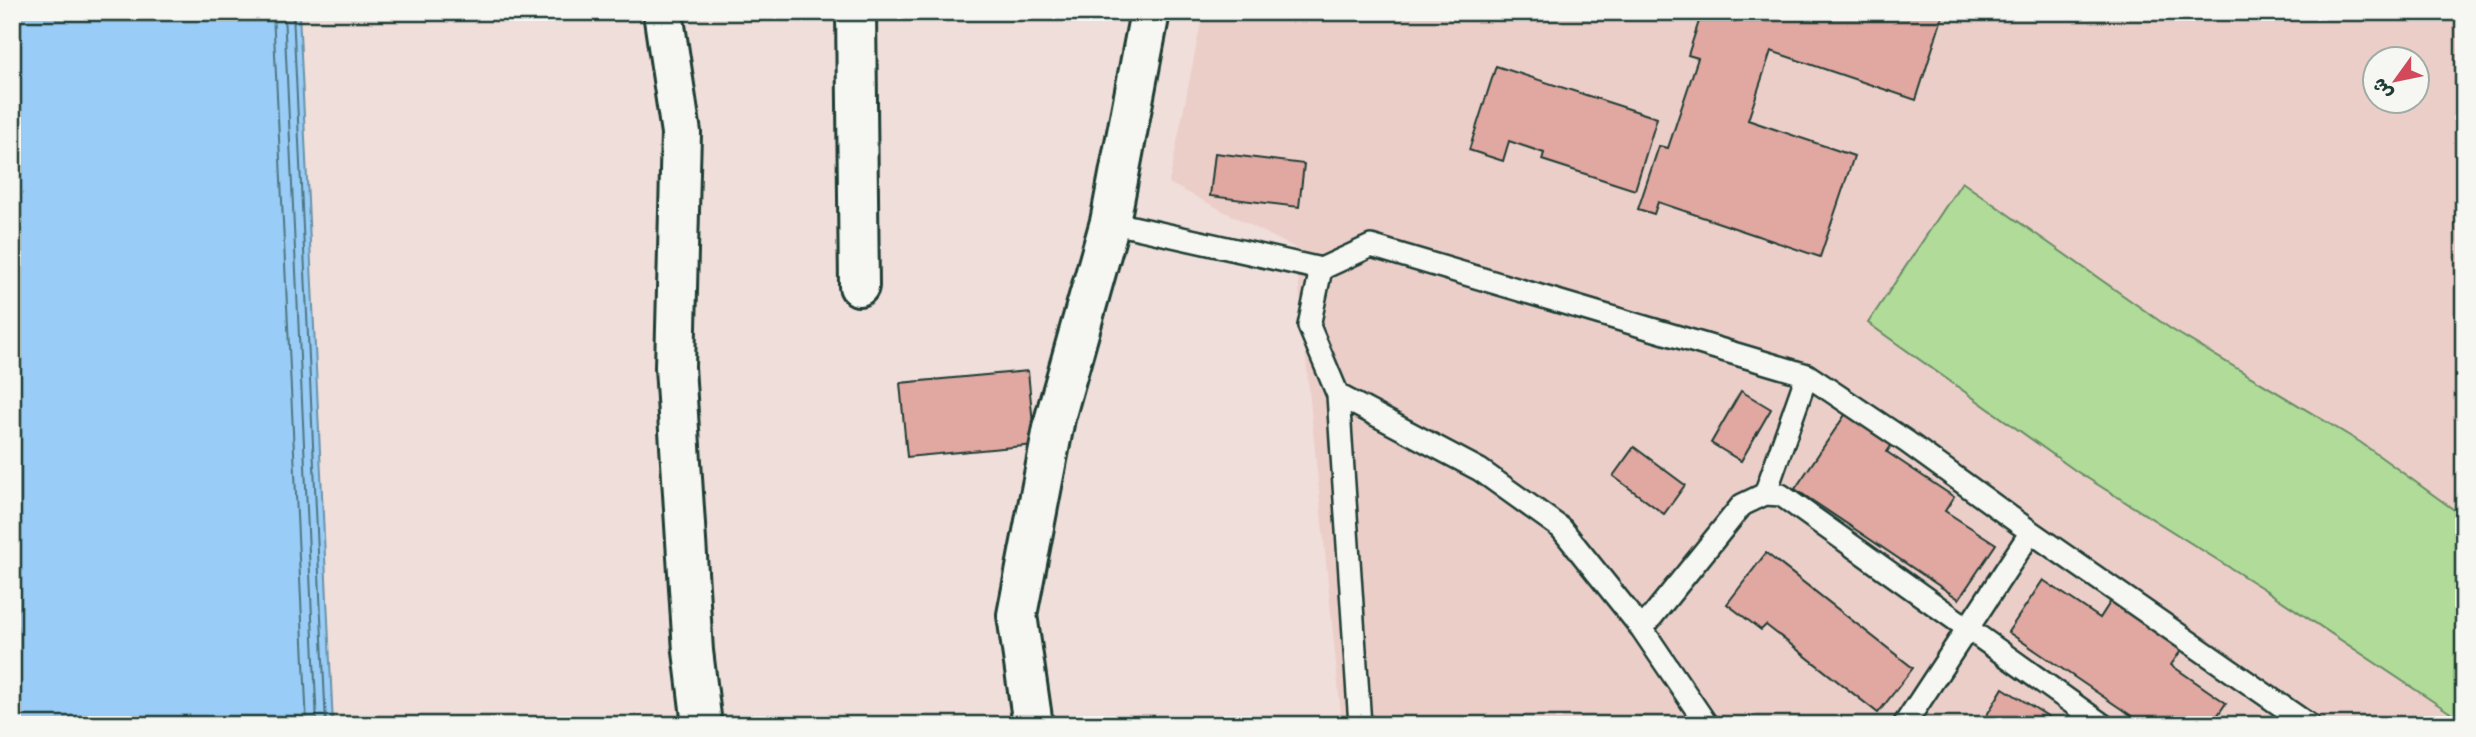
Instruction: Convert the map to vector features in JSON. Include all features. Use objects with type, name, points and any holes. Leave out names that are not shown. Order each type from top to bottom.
[{"type":"street","points":[[663,12],[681,133],[675,367],[693,651],[702,725]]},
{"type":"street","points":[[856,12],[859,286]]},
{"type":"street","points":[[1033,725],[1017,615],[1055,418],[1110,222],[1150,12]]},
{"type":"lane","points":[[1110,222],[1321,268],[1371,246],[1807,376],[1907,442],[2280,717],[2309,725]]},
{"type":"lane","points":[[1321,268],[1309,326],[1338,395],[1360,725]]},
{"type":"lane","points":[[1765,494],[1807,376]]},
{"type":"lane","points":[[1338,395],[1479,470],[1561,528],[1642,629],[1707,725]]},
{"type":"lane","points":[[1642,629],[1742,505],[1765,494],[1782,495],[2103,725]]},
{"type":"lane","points":[[1904,725],[2031,532]]},
{"type":"shaded area","points":[[1203,12],[2464,12],[2464,725],[1342,725],[1295,248],[1169,183]]},
{"type":"green space","points":[[1962,182],[2171,329],[2360,442],[2464,517],[2464,722],[2267,591],[2076,471],[1868,323]]},
{"type":"water","points":[[12,12],[299,12],[333,725],[12,725]]},
{"type":"building","points":[[1702,12],[1733,12],[1743,16],[1744,12],[1944,12],[1916,100],[1771,51],[1748,120],[1854,156],[1820,257],[1658,202],[1654,214],[1638,209],[1659,146],[1668,148],[1698,58],[1688,55]]},
{"type":"building","points":[[1496,66],[1657,118],[1635,190],[1542,160],[1544,153],[1509,141],[1503,161],[1469,150]]},
{"type":"building","points":[[1215,153],[1304,164],[1299,207],[1210,196]]},
{"type":"building","points":[[1028,371],[1035,445],[907,457],[900,383]]},
{"type":"building","points":[[1741,391],[1771,409],[1741,461],[1711,443]]},
{"type":"building","points":[[1849,409],[1895,440],[1887,452],[1954,497],[1945,511],[1996,544],[1959,599],[1795,489]]},
{"type":"building","points":[[1634,447],[1685,485],[1664,514],[1613,476]]},
{"type":"building","points":[[1766,553],[1913,668],[1878,713],[1766,625],[1761,630],[1727,604]]},
{"type":"building","points":[[2043,580],[2100,618],[2111,601],[2182,649],[2171,665],[2226,703],[2211,725],[2145,725],[2008,632]]},
{"type":"building","points":[[2003,688],[2062,725],[1981,725]]}]
